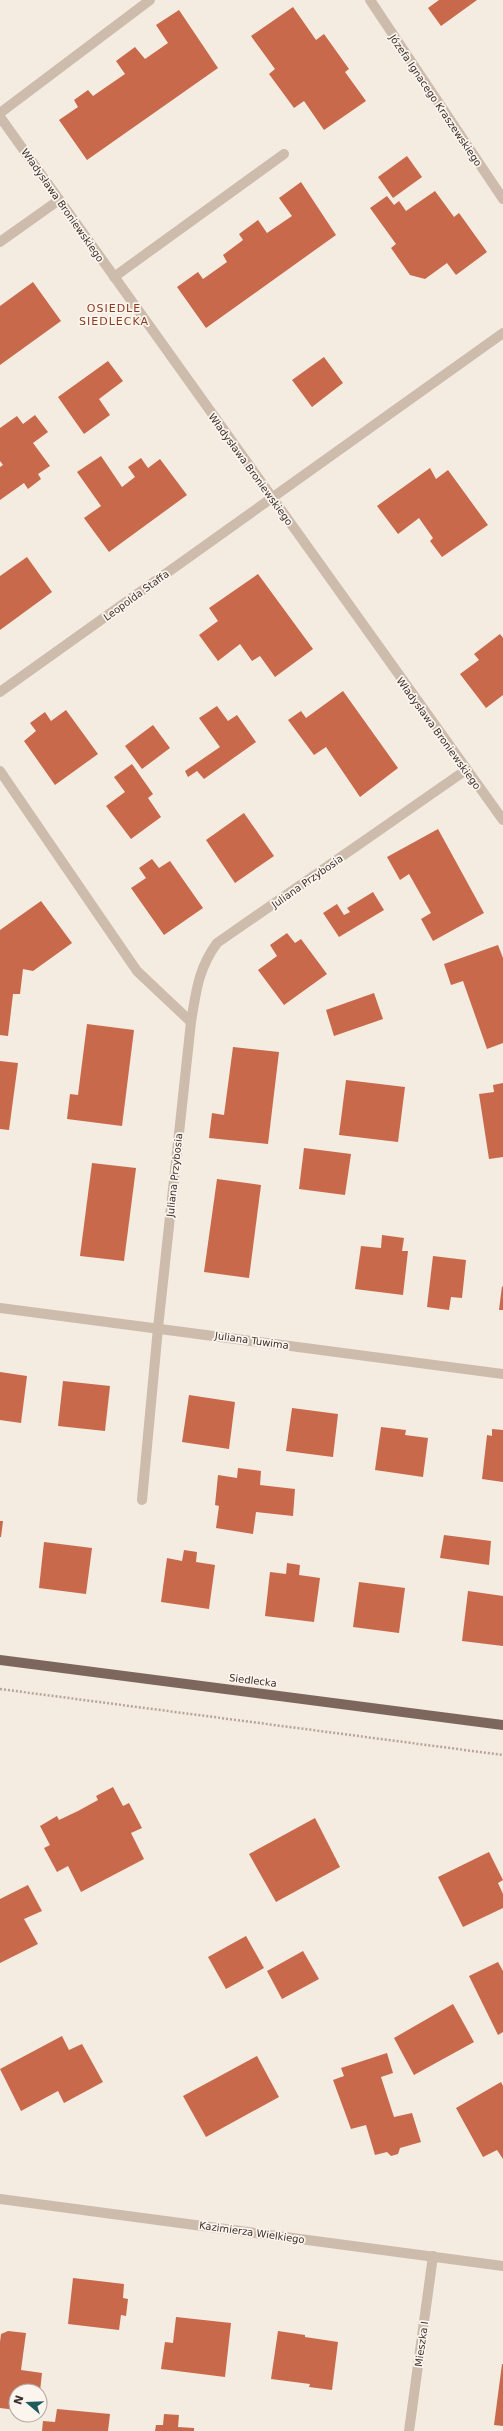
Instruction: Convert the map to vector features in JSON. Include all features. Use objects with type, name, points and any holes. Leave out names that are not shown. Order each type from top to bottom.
[{"type":"main road","name":"Siedlecka","points":[[0,1660],[503,1725]]},
{"type":"street","points":[[0,113],[150,0]]},
{"type":"street","name":"Józefa Ignacego Kraszewskiego","points":[[370,0],[503,199]]},
{"type":"street","name":"Władysława Broniewskiego","points":[[0,117],[271,498],[503,820]]},
{"type":"street","points":[[114,277],[284,154]]},
{"type":"street","points":[[0,242],[59,200]]},
{"type":"street","name":"Leopolda Staffa","points":[[0,692],[503,333]]},
{"type":"street","name":"Juliana Przybosia","points":[[142,1500],[158,1328],[191,1022],[198,981],[205,960],[217,943],[466,770]]},
{"type":"street","points":[[0,771],[137,971],[191,1022]]},
{"type":"street","name":"Juliana Tuwima","points":[[0,1308],[503,1374]]},
{"type":"street","name":"Kazimierza Wielkiego","points":[[0,2199],[503,2266]]},
{"type":"street","name":"Mieszka I","points":[[409,2431],[432,2256]]},
{"type":"path","points":[[0,1689],[503,1755]]},
{"type":"building","points":[[439,0],[477,0],[441,26],[428,8]]},
{"type":"building","points":[[293,7],[316,40],[324,34],[349,69],[345,72],[366,101],[324,130],[304,101],[294,108],[269,74],[275,69],[251,36]]},
{"type":"building","points":[[179,10],[218,68],[87,160],[59,120],[78,107],[74,100],[88,90],[93,96],[125,74],[116,61],[135,47],[145,59],[168,43],[156,25]]},
{"type":"building","points":[[407,156],[422,177],[393,198],[378,177]]},
{"type":"building","points":[[301,182],[336,235],[206,328],[177,287],[198,272],[203,279],[227,262],[223,255],[243,240],[239,234],[258,220],[267,233],[292,216],[279,198]]},
{"type":"building","points":[[435,191],[454,217],[459,213],[487,252],[456,275],[447,263],[425,279],[410,275],[391,248],[396,244],[370,208],[387,196],[394,205],[399,201],[406,211]]},
{"type":"building","points":[[33,282],[61,321],[0,365],[0,306]]},
{"type":"building","points":[[324,357],[343,383],[312,407],[292,380]]},
{"type":"building","points":[[108,361],[123,381],[99,399],[110,415],[84,434],[58,397]]},
{"type":"building","points":[[35,415],[48,432],[33,443],[50,466],[38,474],[41,479],[28,489],[24,483],[0,500],[0,467],[3,465],[0,461],[0,428],[17,416],[23,424]]},
{"type":"building","points":[[101,456],[122,487],[135,477],[128,467],[141,458],[148,468],[160,459],[187,495],[109,552],[84,518],[101,506],[77,472]]},
{"type":"building","points":[[430,468],[436,479],[448,470],[488,525],[442,557],[430,541],[433,538],[419,518],[398,534],[377,506]]},
{"type":"building","points":[[27,557],[52,592],[0,630],[0,576]]},
{"type":"building","points":[[258,574],[313,649],[275,677],[260,656],[252,661],[240,644],[218,661],[199,635],[218,621],[209,608]]},
{"type":"building","points":[[500,634],[503,638],[503,695],[486,708],[460,674],[479,660],[474,654]]},
{"type":"building","points":[[343,691],[398,768],[360,797],[326,747],[314,755],[288,720],[301,711],[306,718]]},
{"type":"building","points":[[217,706],[228,721],[237,715],[256,742],[204,779],[197,771],[188,777],[185,771],[220,747],[199,718]]},
{"type":"building","points":[[66,710],[98,754],[55,785],[24,741],[36,731],[30,723],[45,712],[51,721]]},
{"type":"building","points":[[153,725],[170,748],[142,769],[125,746]]},
{"type":"building","points":[[132,764],[153,794],[148,798],[161,817],[131,839],[106,806],[125,792],[114,777]]},
{"type":"building","points":[[244,813],[274,856],[235,883],[206,840]]},
{"type":"building","points":[[438,829],[484,913],[433,941],[421,919],[431,913],[409,874],[400,880],[387,857]]},
{"type":"building","points":[[152,859],[159,868],[170,861],[203,908],[164,935],[131,888],[146,878],[139,868]]},
{"type":"building","points":[[373,892],[384,910],[339,937],[323,913],[337,904],[344,915],[350,912],[347,908]]},
{"type":"building","points":[[41,901],[72,943],[33,971],[23,969],[20,994],[13,994],[8,1036],[0,1035],[0,930]]},
{"type":"building","points":[[287,933],[295,943],[301,939],[327,974],[284,1005],[258,970],[277,956],[270,945]]},
{"type":"building","points":[[498,945],[503,958],[503,1043],[487,1049],[463,981],[451,985],[444,964]]},
{"type":"building","points":[[374,993],[383,1019],[334,1036],[326,1010]]},
{"type":"building","points":[[87,1024],[134,1030],[122,1126],[67,1119],[70,1094],[78,1095]]},
{"type":"building","points":[[233,1047],[279,1052],[268,1144],[209,1138],[212,1113],[224,1115]]},
{"type":"building","points":[[0,1061],[18,1063],[9,1130],[0,1129]]},
{"type":"building","points":[[346,1080],[405,1087],[398,1142],[339,1135]]},
{"type":"building","points":[[503,1083],[503,1157],[489,1159],[479,1094],[494,1092],[493,1085]]},
{"type":"building","points":[[304,1148],[351,1154],[345,1195],[299,1189]]},
{"type":"building","points":[[92,1163],[136,1168],[124,1261],[80,1256]]},
{"type":"building","points":[[217,1179],[261,1185],[249,1278],[204,1272]]},
{"type":"building","points":[[382,1235],[404,1238],[402,1251],[408,1251],[403,1295],[355,1289],[361,1246],[381,1248]]},
{"type":"building","points":[[433,1256],[466,1260],[462,1298],[451,1297],[449,1310],[427,1307]]},
{"type":"building","points":[[502,1286],[503,1310],[499,1310]]},
{"type":"building","points":[[0,1372],[27,1376],[21,1423],[0,1420]]},
{"type":"building","points":[[63,1381],[110,1386],[105,1431],[58,1426]]},
{"type":"building","points":[[189,1395],[235,1402],[229,1449],[182,1442]]},
{"type":"building","points":[[292,1408],[338,1414],[333,1457],[286,1451]]},
{"type":"building","points":[[381,1427],[406,1430],[405,1435],[428,1438],[423,1477],[375,1470]]},
{"type":"building","points":[[492,1429],[503,1430],[503,1482],[482,1479],[487,1435],[492,1436]]},
{"type":"building","points":[[238,1468],[261,1471],[260,1485],[295,1489],[293,1516],[256,1512],[253,1534],[216,1528],[219,1506],[215,1505],[218,1475],[237,1478]]},
{"type":"building","points":[[0,1521],[3,1521],[1,1537],[0,1537]]},
{"type":"building","points":[[444,1535],[491,1541],[489,1565],[440,1558]]},
{"type":"building","points":[[44,1542],[92,1548],[86,1594],[39,1588]]},
{"type":"building","points":[[184,1550],[197,1552],[196,1562],[215,1565],[209,1609],[161,1602],[167,1558],[182,1561]]},
{"type":"building","points":[[287,1563],[300,1565],[299,1575],[320,1578],[314,1622],[265,1616],[270,1572],[286,1574]]},
{"type":"building","points":[[359,1582],[405,1588],[399,1633],[353,1627]]},
{"type":"building","points":[[468,1591],[503,1596],[503,1646],[462,1641]]},
{"type":"building","points":[[113,1787],[123,1806],[129,1803],[142,1828],[131,1833],[144,1859],[81,1892],[68,1866],[57,1872],[44,1848],[50,1845],[40,1826],[57,1816],[59,1820],[78,1811],[98,1800],[96,1796]]},
{"type":"building","points":[[315,1818],[340,1867],[276,1902],[249,1854]]},
{"type":"building","points":[[489,1852],[503,1880],[498,1883],[503,1894],[503,1908],[463,1927],[438,1877]]},
{"type":"building","points":[[28,1885],[42,1911],[24,1919],[38,1944],[0,1963],[0,1899]]},
{"type":"building","points":[[246,1936],[264,1968],[226,1989],[208,1957]]},
{"type":"building","points":[[303,1951],[319,1979],[282,1999],[267,1971]]},
{"type":"building","points":[[498,1962],[503,1971],[503,2032],[498,2035],[469,1976]]},
{"type":"building","points":[[453,2004],[474,2042],[414,2075],[394,2038]]},
{"type":"building","points":[[62,2036],[69,2050],[82,2044],[103,2082],[64,2103],[58,2091],[21,2111],[0,2069]]},
{"type":"building","points":[[387,2053],[393,2073],[381,2077],[394,2117],[412,2113],[421,2142],[400,2148],[398,2154],[391,2156],[387,2152],[375,2155],[366,2125],[351,2129],[333,2080],[344,2076],[341,2068]]},
{"type":"building","points":[[257,2056],[279,2097],[206,2137],[183,2096]]},
{"type":"building","points":[[501,2082],[503,2086],[503,2159],[497,2150],[483,2157],[456,2108]]},
{"type":"building","points":[[73,2278],[124,2284],[123,2298],[128,2299],[126,2316],[121,2315],[119,2330],[68,2324]]},
{"type":"building","points":[[176,2317],[231,2323],[225,2377],[161,2369],[165,2342],[173,2343]]},
{"type":"building","points":[[8,2331],[26,2333],[21,2370],[42,2373],[41,2383],[8,2383],[8,2409],[0,2408],[1,2334]]},
{"type":"building","points":[[278,2331],[338,2342],[332,2390],[309,2387],[310,2384],[271,2379]]},
{"type":"building","points":[[503,2364],[503,2426],[494,2425]]},
{"type":"building","points":[[57,2409],[110,2414],[108,2431],[42,2431],[43,2423],[55,2422]]},
{"type":"building","points":[[164,2414],[179,2415],[178,2427],[194,2428],[194,2431],[155,2431],[156,2425],[163,2425]]},
{"type":"district","name":"OSIEDLE SIEDLECKA","points":[[114,314]]}]
